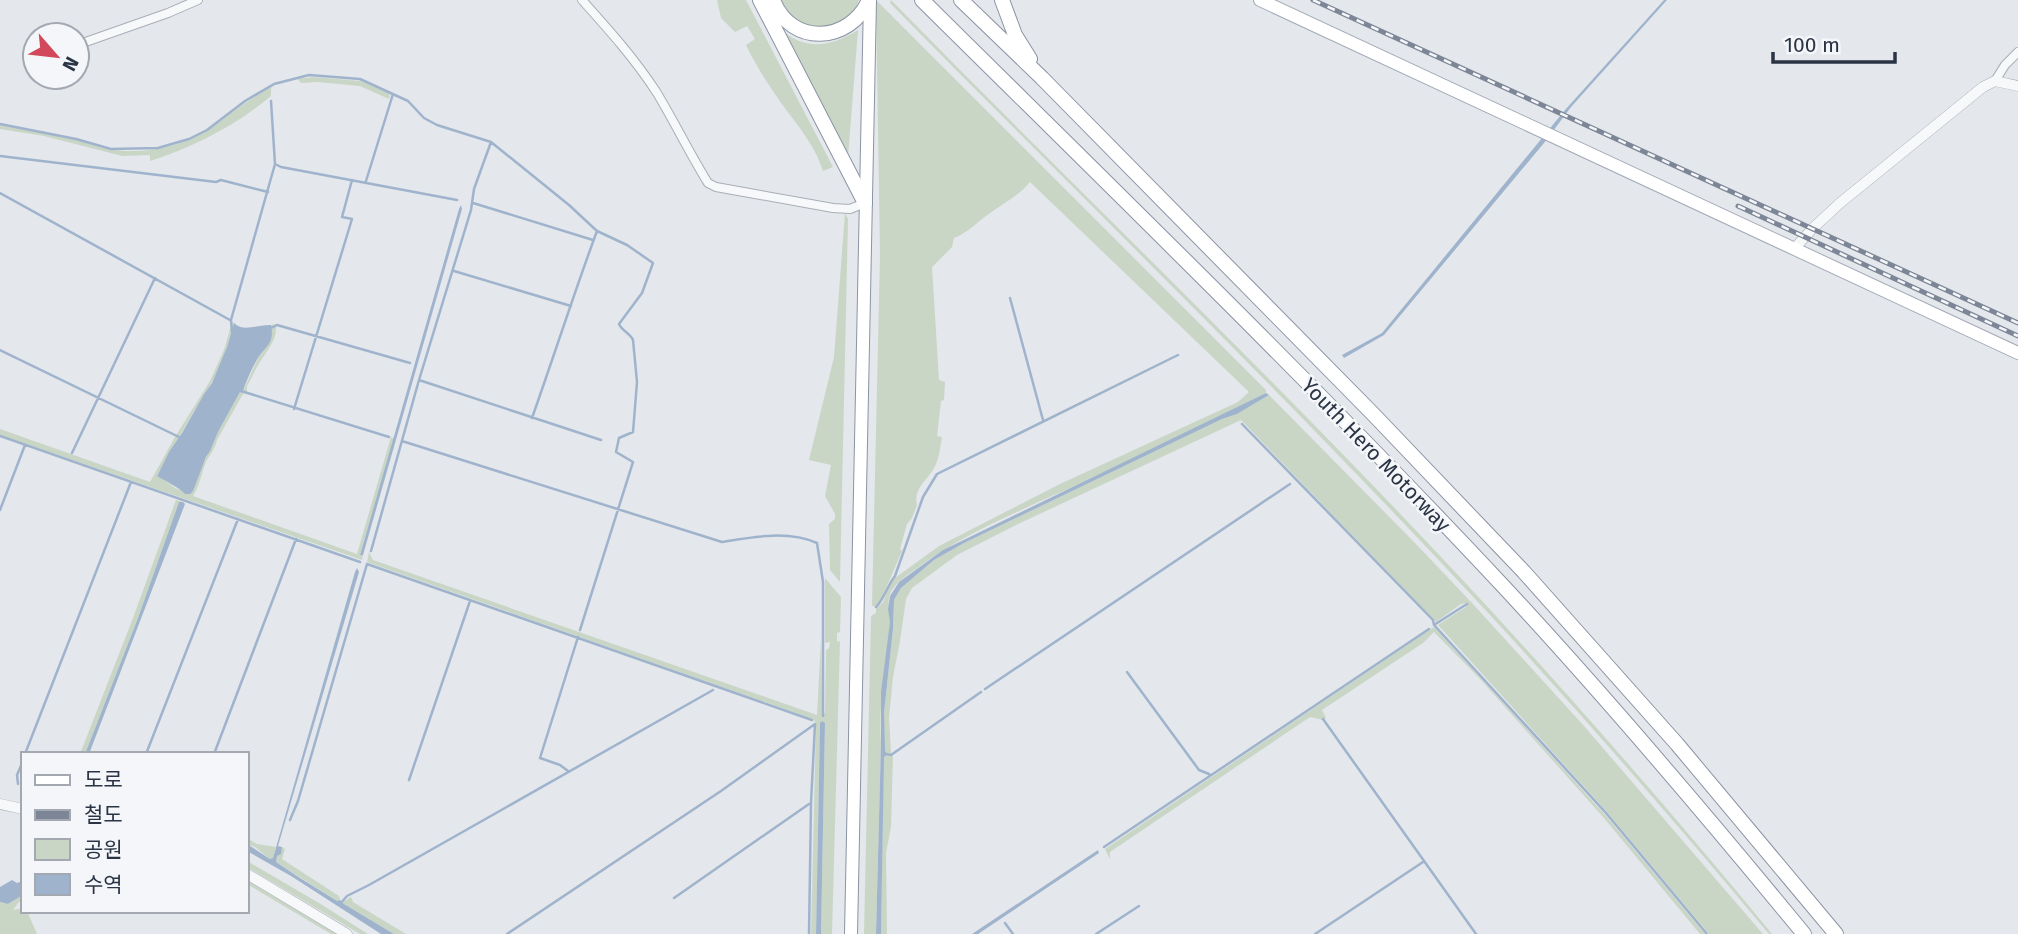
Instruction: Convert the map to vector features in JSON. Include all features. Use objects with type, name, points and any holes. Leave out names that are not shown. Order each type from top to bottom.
[{"type":"highway","points":[[760,0],[865,203]]},
{"type":"highway","points":[[773,0],[776,9],[791,24],[800,30],[822,34],[842,29],[855,22],[864,12],[869,0]]},
{"type":"highway","name":"Youth Hero Motorway","points":[[922,0],[1284,359],[1505,589],[1658,761],[1804,934]]},
{"type":"highway","name":"Youth Hero Motorway","points":[[961,0],[1042,78],[1374,415],[1524,572],[1686,755],[1836,934]]},
{"type":"highway","points":[[1002,0],[1015,35],[1042,78]]},
{"type":"main road","points":[[851,934],[869,0]]},
{"type":"main road","points":[[1260,0],[2018,353]]},
{"type":"street","points":[[91,40],[198,0]]},
{"type":"street","points":[[582,0],[627,51],[649,82],[708,183],[716,187],[833,208],[850,209],[865,203]]},
{"type":"street","points":[[1995,81],[2005,65],[2018,52]]},
{"type":"street","points":[[1794,249],[1840,203],[1983,86],[1995,81],[2018,86]]},
{"type":"street","points":[[0,804],[21,809]]},
{"type":"street","points":[[248,875],[347,934]]},
{"type":"green space","points":[[717,0],[746,0],[833,167],[823,171],[809,141],[773,91],[749,51],[746,45],[755,39],[747,26],[735,32],[721,18]]},
{"type":"green space","points":[[776,0],[859,0],[853,14],[839,28],[799,28]]},
{"type":"green space","points":[[876,0],[1266,390],[1266,393],[976,532],[935,556],[894,587],[889,599],[890,626],[881,713],[876,934],[864,934],[871,616],[883,602],[891,583],[939,546],[1060,484],[1238,402],[1249,392],[1030,182],[1015,196],[954,238],[952,247],[932,267],[939,380],[945,382],[937,436],[942,437],[940,450],[933,470],[918,490],[917,505],[907,524],[900,549],[902,551],[881,600],[872,606],[880,256]]},
{"type":"green space","points":[[891,0],[1247,357],[1458,575],[1618,752],[1772,934],[1769,934],[1584,719],[1441,562],[1268,383],[890,3]]},
{"type":"green space","points":[[778,27],[797,40],[817,44],[837,40],[858,30],[848,157]]},
{"type":"green space","points":[[313,77],[361,81],[390,94],[389,99],[360,86],[301,83],[298,79]]},
{"type":"green space","points":[[275,85],[271,88],[271,96],[228,126],[198,142],[150,161],[150,155],[122,156],[44,136],[0,129],[0,125],[51,134],[121,151],[159,149],[196,136],[216,125]]},
{"type":"green space","points":[[845,213],[848,219],[840,582],[830,570],[829,524],[835,519],[835,514],[825,496],[831,465],[809,460],[834,357]]},
{"type":"green space","points":[[232,322],[234,323],[229,341],[214,377],[157,475],[183,491],[200,471],[218,432],[266,346],[271,325],[276,324],[273,341],[217,440],[193,496],[357,554],[391,437],[394,439],[360,554],[363,555],[362,560],[0,435],[0,429],[150,482],[210,381],[224,350]]},
{"type":"green space","points":[[1269,395],[1472,603],[1584,726],[1763,934],[1709,934],[1607,812],[1438,625],[1466,607],[1467,603],[1461,604],[1436,622],[1241,420],[957,555],[912,588],[906,599],[889,718],[893,756],[891,827],[886,853],[887,934],[881,934],[884,713],[894,600],[901,588],[934,560],[964,543],[1237,414]]},
{"type":"green space","points":[[176,500],[183,502],[179,502],[138,618],[86,752],[81,752]]},
{"type":"green space","points":[[369,552],[373,560],[817,715],[821,639],[822,715],[825,713],[826,650],[830,642],[825,643],[825,578],[841,597],[840,632],[837,633],[837,642],[840,641],[832,934],[821,934],[825,723],[820,723],[816,934],[811,934],[816,723],[813,719],[367,562]]},
{"type":"green space","points":[[1434,627],[1607,817],[1705,934],[1700,934],[1604,818],[1481,680],[1434,632],[1423,643],[1322,710],[1326,718],[1323,720],[1310,717],[1110,852],[1110,859],[1105,849]]},
{"type":"green space","points":[[248,839],[257,844],[276,847],[273,858],[270,859],[248,844]]},
{"type":"green space","points":[[282,847],[285,849],[282,859],[339,896],[340,900],[337,901],[276,862]]},
{"type":"green space","points":[[248,862],[368,934],[360,934],[248,868]]},
{"type":"green space","points":[[248,878],[342,934],[331,934],[248,885]]},
{"type":"green space","points":[[21,896],[21,901],[13,910],[21,908],[21,913],[28,913],[37,934],[0,934],[0,902],[8,904]]},
{"type":"green space","points":[[351,897],[353,902],[406,934],[394,934],[344,904],[343,902]]},
{"type":"water","points":[[1664,0],[1667,0],[1571,107],[1384,335],[1344,358],[1342,355],[1382,333],[1565,110]]},
{"type":"water","points":[[461,205],[363,555],[360,555],[459,209]]},
{"type":"water","points":[[234,323],[247,328],[271,325],[271,339],[218,432],[193,491],[185,494],[157,476],[212,383]]},
{"type":"water","points":[[1266,393],[1269,395],[1237,414],[964,543],[934,560],[901,588],[894,600],[884,713],[887,754],[884,757],[881,934],[876,934],[881,692],[890,622],[890,596],[899,582],[943,550]]},
{"type":"water","points":[[179,502],[183,502],[185,504],[90,752],[86,752],[138,618]]},
{"type":"water","points":[[357,568],[359,572],[278,846],[282,847],[281,854],[277,856],[276,862],[394,934],[381,934],[248,852],[248,845],[270,859],[273,858]]},
{"type":"water","points":[[820,723],[825,723],[821,934],[816,934]]},
{"type":"water","points":[[1098,850],[1099,853],[978,934],[972,934]]},
{"type":"water","points":[[12,880],[21,882],[21,896],[8,904],[0,902],[0,887]]},
{"type":"waterway","points":[[0,124],[111,149],[158,148],[189,139],[207,130],[245,101],[274,84],[309,75],[360,79],[408,101],[424,118],[437,125],[491,142],[597,231],[627,245],[653,263],[642,293],[619,324],[633,340],[637,382],[633,432],[619,438],[616,452],[633,462],[580,630]]},
{"type":"waterway","points":[[366,181],[393,94]]},
{"type":"waterway","points":[[232,332],[231,320],[275,164],[271,101]]},
{"type":"waterway","points":[[371,551],[471,210],[474,189],[491,142]]},
{"type":"waterway","points":[[0,156],[216,182],[221,180],[268,192]]},
{"type":"waterway","points":[[275,164],[457,200]]},
{"type":"waterway","points":[[294,409],[352,219],[342,217],[352,180]]},
{"type":"waterway","points":[[0,193],[230,320]]},
{"type":"waterway","points":[[473,203],[593,240]]},
{"type":"waterway","points":[[532,418],[597,231]]},
{"type":"waterway","points":[[454,271],[571,306]]},
{"type":"waterway","points":[[72,453],[155,278]]},
{"type":"waterway","points":[[1010,298],[1043,420]]},
{"type":"waterway","points":[[269,329],[277,325],[410,363]]},
{"type":"waterway","points":[[0,350],[179,437]]},
{"type":"waterway","points":[[876,607],[895,576],[923,497],[937,474],[1178,355]]},
{"type":"waterway","points":[[419,380],[601,440]]},
{"type":"waterway","points":[[241,391],[389,437]]},
{"type":"waterway","points":[[1242,424],[1433,620],[1434,625],[1606,813],[1707,934]]},
{"type":"waterway","points":[[0,436],[360,562]]},
{"type":"waterway","points":[[402,441],[722,542],[782,536],[817,543],[823,582],[823,716]]},
{"type":"waterway","points":[[0,510],[25,445]]},
{"type":"waterway","points":[[26,752],[131,482]]},
{"type":"waterway","points":[[985,689],[1290,484]]},
{"type":"waterway","points":[[147,752],[238,519]]},
{"type":"waterway","points":[[215,752],[296,539]]},
{"type":"waterway","points":[[290,820],[298,801],[367,564],[812,720]]},
{"type":"waterway","points":[[409,780],[470,601]]},
{"type":"waterway","points":[[1434,625],[1467,604]]},
{"type":"waterway","points":[[1104,847],[1429,629]]},
{"type":"waterway","points":[[568,771],[540,758],[578,637]]},
{"type":"waterway","points":[[1127,672],[1199,770],[1209,774]]},
{"type":"waterway","points":[[340,904],[347,896],[713,690]]},
{"type":"waterway","points":[[886,754],[891,755],[981,692]]},
{"type":"waterway","points":[[1323,719],[1476,934]]},
{"type":"waterway","points":[[507,934],[721,791],[815,724]]},
{"type":"waterway","points":[[809,934],[815,724]]},
{"type":"waterway","points":[[18,784],[17,775],[21,766]]},
{"type":"waterway","points":[[674,898],[809,804]]},
{"type":"waterway","points":[[1315,934],[1423,862]]},
{"type":"waterway","points":[[1096,934],[1139,906]]},
{"type":"waterway","points":[[1005,923],[1013,934]]},
{"type":"railway","points":[[1313,0],[2018,323]]},
{"type":"railway","points":[[1738,206],[2018,336]]}]
